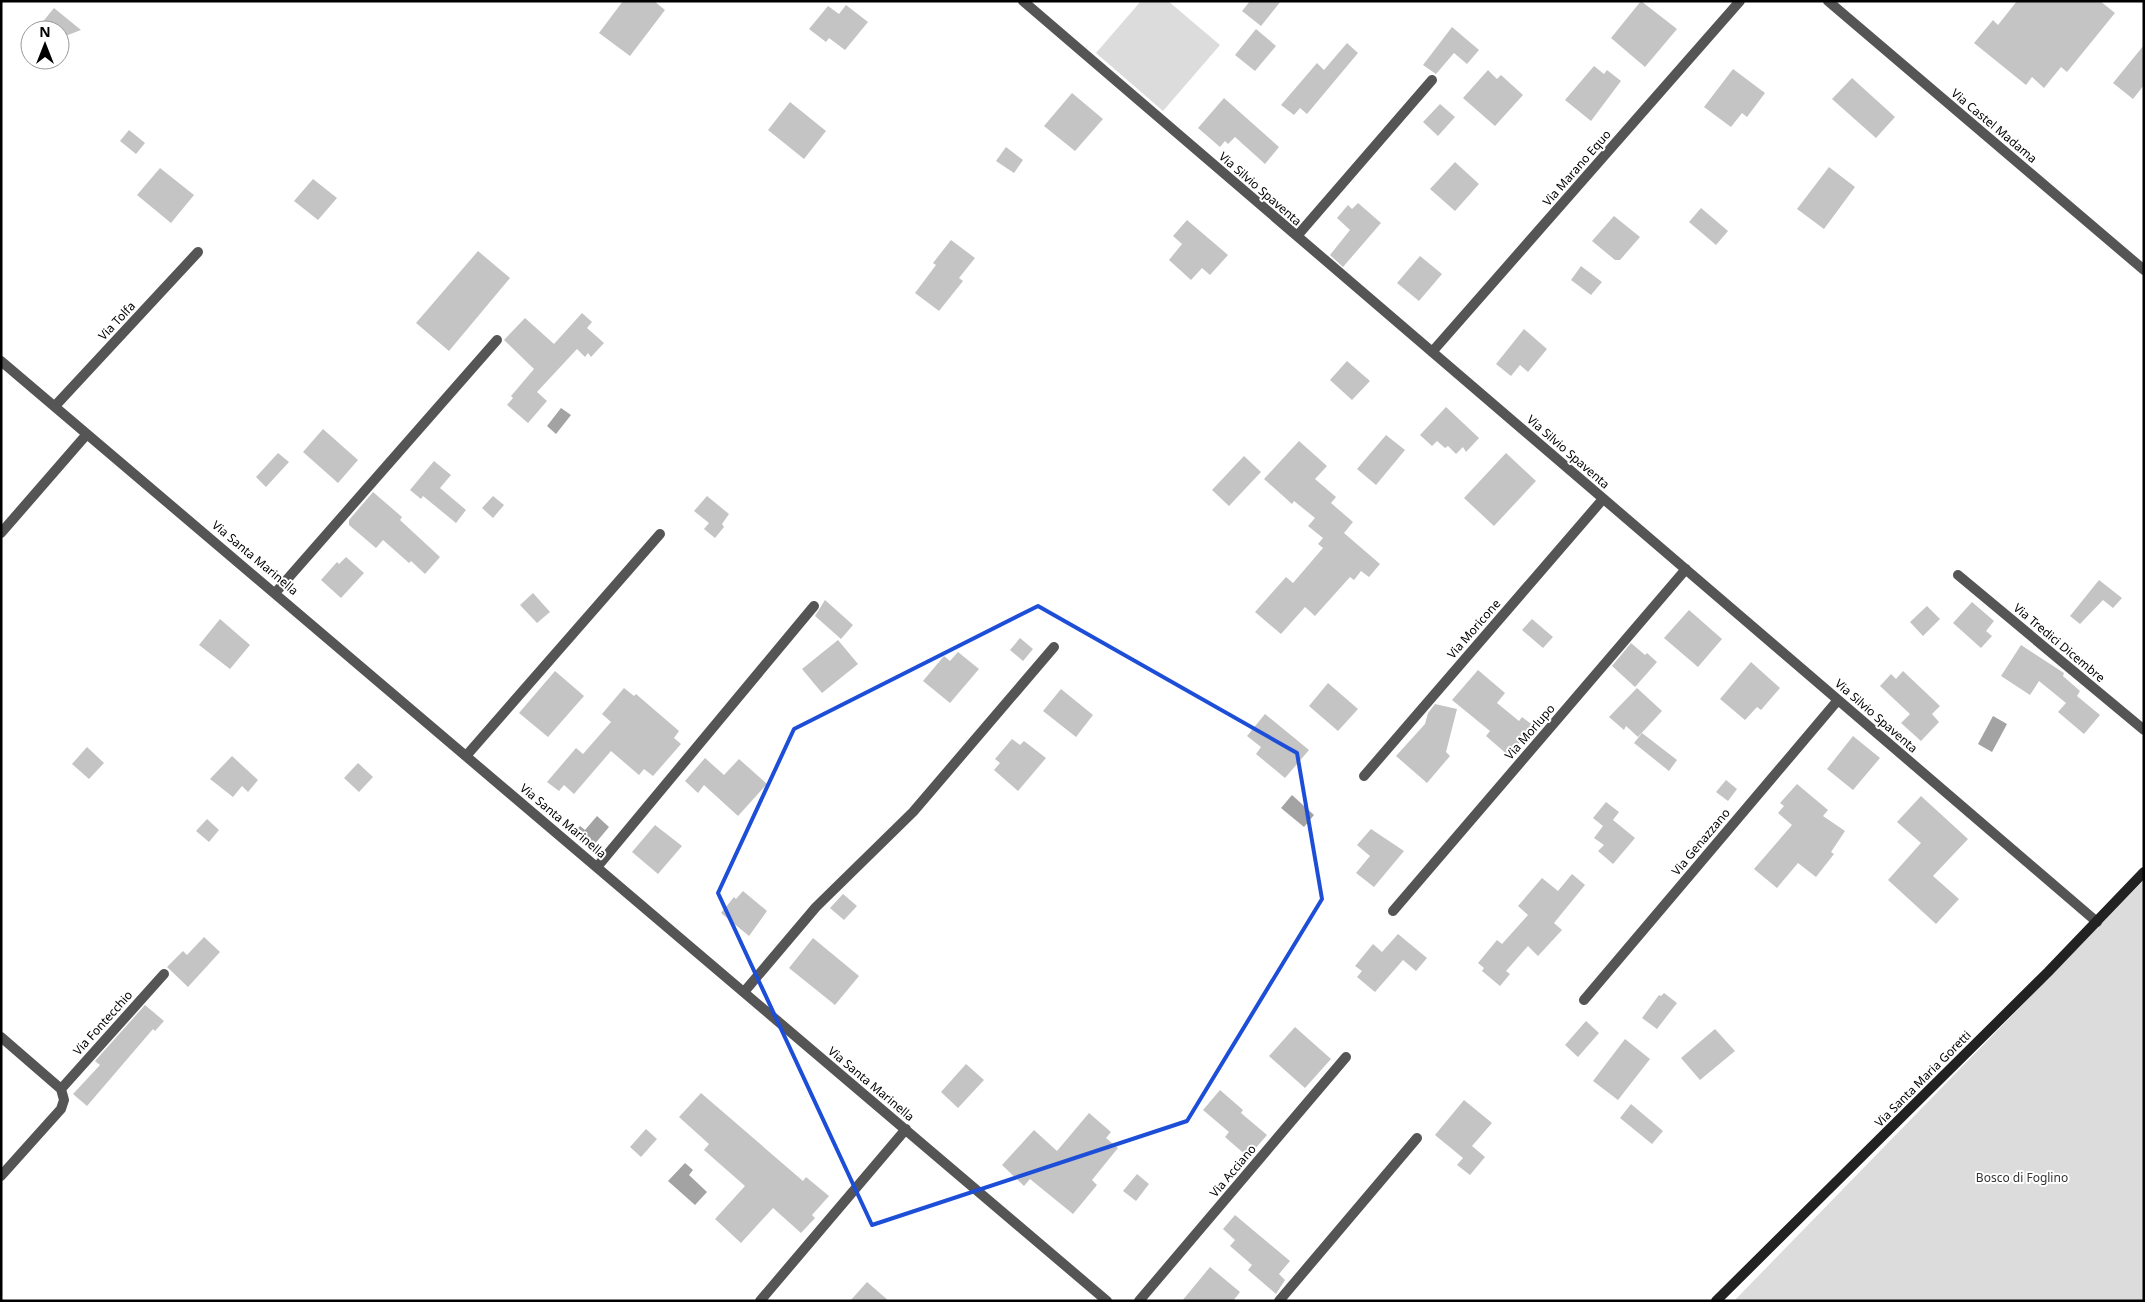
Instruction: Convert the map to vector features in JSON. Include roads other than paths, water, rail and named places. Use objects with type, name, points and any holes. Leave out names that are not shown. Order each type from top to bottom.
[{"type":"main road","name":"Via Santa Maria Goretti","points":[[1716,1301],[2097,922],[2144,872]]},
{"type":"street","name":"Via Silvio Spaventa","points":[[1023,1],[2097,922]]},
{"type":"street","name":"Via Marano Equo","points":[[1432,352],[1740,1]]},
{"type":"street","name":"Via Castel Madama","points":[[1828,1],[2144,270]]},
{"type":"street","points":[[1297,236],[1432,80]]},
{"type":"street","name":"Via Tolfa","points":[[55,406],[198,252]]},
{"type":"street","points":[[276,592],[497,340]]},
{"type":"street","name":"Via Santa Marinella","points":[[1,361],[276,592],[466,756],[1108,1301]]},
{"type":"street","points":[[1,533],[88,434]]},
{"type":"street","name":"Via Moricone","points":[[1364,776],[1603,498]]},
{"type":"street","points":[[466,756],[660,534]]},
{"type":"street","name":"Via Morlupo","points":[[1393,911],[1686,569]]},
{"type":"street","name":"Via Tredici Dicembre","points":[[1958,575],[2144,730]]},
{"type":"street","points":[[597,867],[814,606]]},
{"type":"street","points":[[744,992],[816,907],[913,812],[1054,646]]},
{"type":"street","name":"Via Genazzano","points":[[1584,1000],[1838,700]]},
{"type":"street","name":"Via Fontecchio","points":[[60,1089],[164,974]]},
{"type":"street","points":[[1,1037],[60,1089],[64,1100],[60,1109],[1,1176]]},
{"type":"street","name":"Via Acciano","points":[[1139,1301],[1346,1057]]},
{"type":"street","points":[[760,1301],[906,1130]]},
{"type":"street","points":[[1279,1301],[1417,1138]]},
{"type":"park label","name":"Bosco di Foglino","points":[[2022,1178]]}]
